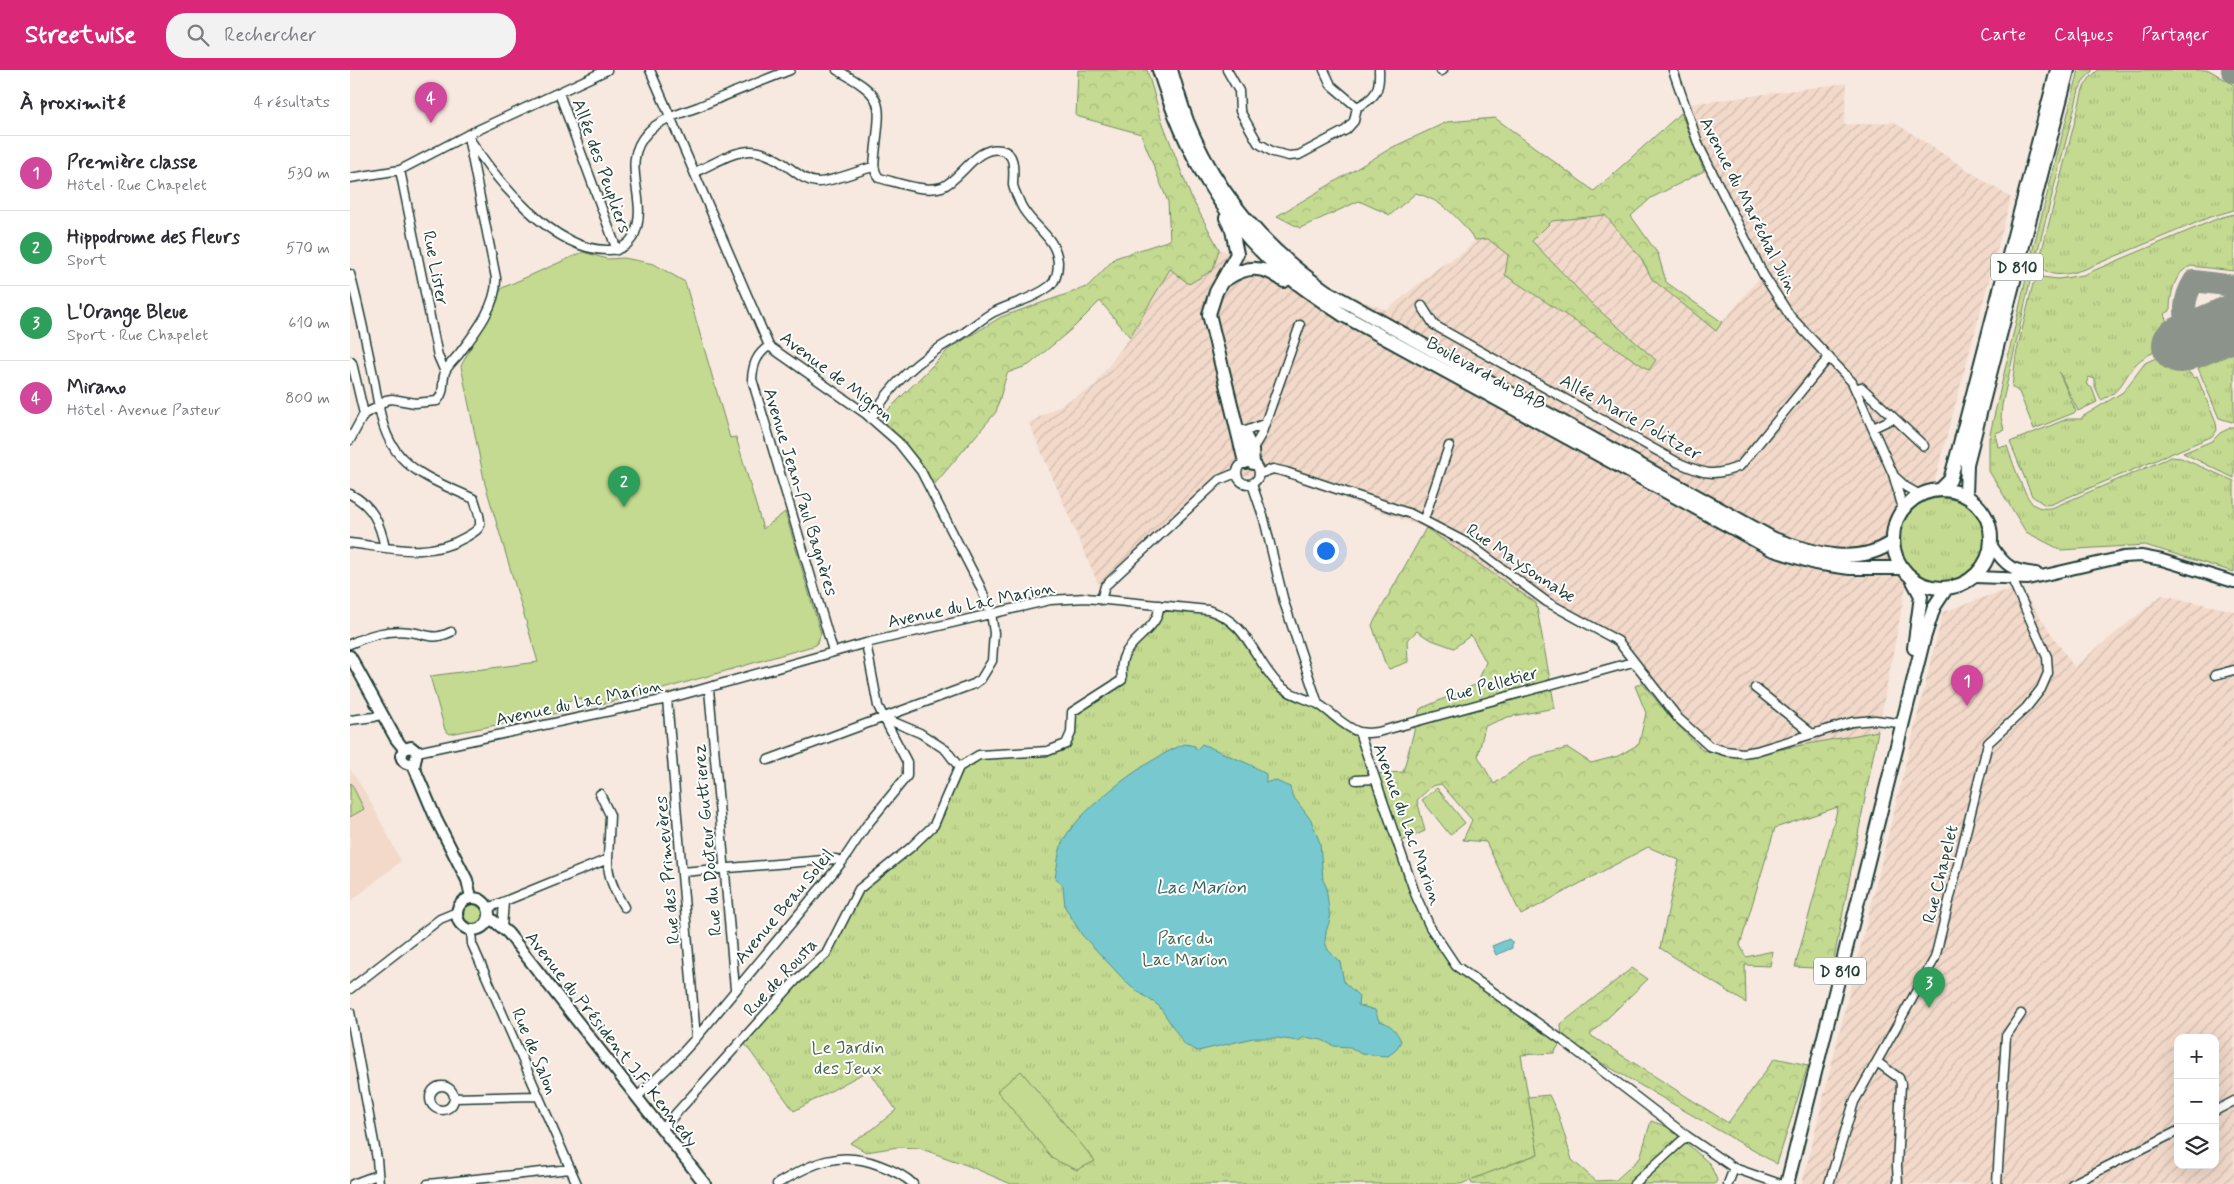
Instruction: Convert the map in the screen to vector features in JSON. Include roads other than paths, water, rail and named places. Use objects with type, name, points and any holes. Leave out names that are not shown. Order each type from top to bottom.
[{"type":"main road","name":"Boulevard du BAB","points":[[1159,70],[1179,129],[1191,155],[1224,208],[1280,270],[1343,315],[1771,549],[1816,563],[1850,568],[1902,568]]},
{"type":"main road","name":"Boulevard du BAB","points":[[1170,70],[1188,122],[1213,172],[1231,201],[1277,253],[1326,290],[1774,539],[1819,554],[1849,556],[1867,555],[1893,542]]},
{"type":"main road","name":"D 810","points":[[1940,490],[1950,480],[1959,450],[2057,70]]},
{"type":"main road","name":"D 810","points":[[1966,495],[1965,483],[1969,456],[2068,70]]},
{"type":"main road","points":[[1224,208],[1227,221],[1232,230],[1236,254],[1216,292],[1209,314],[1235,422],[1252,462]]},
{"type":"main road","points":[[1223,281],[1236,272],[1249,269],[1263,269],[1277,276],[1299,293],[1343,315]]},
{"type":"main road","points":[[1940,490],[1966,495],[1981,508],[1990,526],[1992,546],[1986,563],[1975,577],[1962,585],[1946,589],[1928,587],[1912,579],[1902,568],[1895,556],[1893,542],[1893,530],[1903,509],[1920,495],[1940,490]]},
{"type":"main road","name":"D 810","points":[[1893,758],[1898,723],[1920,614],[1921,596],[1912,579]]},
{"type":"main road","name":"D 810","points":[[1787,1184],[1893,758],[1904,724],[1924,638],[1934,606],[1946,589]]},
{"type":"street","points":[[350,178],[400,170],[468,135],[607,70]]},
{"type":"street","name":"Avenue de Migron","points":[[650,70],[769,346],[871,419],[898,442],[920,470],[980,586],[991,613],[994,650],[992,660],[981,679],[974,684],[768,760]]},
{"type":"street","points":[[468,135],[492,172],[525,207],[560,236],[596,251],[617,250],[627,245],[634,235],[640,217],[640,200],[634,177],[634,158],[640,143],[648,131],[671,118],[790,70]]},
{"type":"street","points":[[837,70],[868,89],[879,105],[874,167],[879,178],[929,189],[941,187],[951,182],[978,156],[989,150],[999,149],[1006,151],[1011,157],[1014,168],[1013,186],[1022,209],[1049,238],[1055,248],[1058,262],[1057,277],[1051,285],[1034,296],[990,314],[954,340],[942,345],[892,387],[871,419]]},
{"type":"street","points":[[1227,70],[1239,91],[1240,111],[1258,143],[1281,154],[1289,156],[1299,155],[1346,130],[1354,121],[1357,107]]},
{"type":"street","points":[[1324,70],[1331,86],[1357,107]]},
{"type":"street","points":[[1357,107],[1369,101],[1376,93],[1379,83],[1379,70]]},
{"type":"street","name":"Avenue du Maréchal Juin","points":[[1673,70],[1699,146],[1763,274],[1790,316],[1856,389],[1893,474],[1903,509]]},
{"type":"street","name":"Allée des Peupliers","points":[[559,93],[617,250]]},
{"type":"street","points":[[350,440],[364,414],[378,407],[386,400],[392,399],[415,403],[437,401],[444,388],[444,372],[478,326],[494,298],[496,278],[468,135]]},
{"type":"street","points":[[695,172],[744,151],[754,149],[779,160],[806,180],[820,182],[874,167]]},
{"type":"street","name":"Rue Lister","points":[[400,170],[438,356],[444,372]]},
{"type":"street","points":[[350,274],[385,432],[402,458],[416,470],[474,499],[480,523],[478,528],[468,536],[444,548],[412,552],[350,543]]},
{"type":"street","name":"Allée Marie Politzer","points":[[1422,306],[1434,325],[1677,462],[1702,473],[1724,473],[1740,466],[1829,357]]},
{"type":"street","points":[[1236,473],[1241,483],[1252,484],[1257,480],[1252,462],[1300,325]]},
{"type":"street","name":"Avenue Jean-Paul Bagnères","points":[[769,346],[760,352],[753,368],[752,379],[833,651]]},
{"type":"street","points":[[364,414],[351,362],[370,360]]},
{"type":"street","name":"Avenue du Maréchal Juin","points":[[1856,389],[1861,387],[1924,446]]},
{"type":"street","points":[[1873,428],[1894,418]]},
{"type":"street","points":[[1241,437],[1264,424]]},
{"type":"street","points":[[1424,519],[1449,446]]},
{"type":"street","points":[[1101,600],[1105,586],[1219,480],[1236,473],[1239,466],[1252,462]]},
{"type":"street","name":"Rue Maysonnabe","points":[[1252,462],[1424,519],[1487,555],[1547,602],[1618,641],[1631,655],[1633,662],[1642,670],[1678,718],[1709,746],[1725,751],[1744,753],[1756,751],[1811,733],[1864,720],[1898,723]]},
{"type":"street","name":"Avenue du Maréchal Juin","points":[[1893,474],[1920,495]]},
{"type":"street","points":[[1252,484],[1264,520],[1284,602],[1318,704]]},
{"type":"street","points":[[350,494],[368,507],[377,517],[385,548]]},
{"type":"street","points":[[1992,546],[2000,558],[2018,571],[2047,574]]},
{"type":"street","points":[[1975,577],[2028,579],[2123,557],[2141,556],[2162,560],[2234,582]]},
{"type":"street","name":"Rue Chapelet","points":[[1829,1184],[1854,1102],[1935,958],[1988,743],[2026,708],[2041,690],[2048,673],[2047,657],[2012,579]]},
{"type":"street","name":"Avenue du Lac Marion","points":[[417,752],[667,699],[709,689],[764,670],[833,651],[991,613],[1069,598],[1208,610],[1227,618],[1244,632],[1277,683],[1287,692],[1318,704],[1349,729],[1359,732],[1416,896],[1430,927],[1456,966],[1562,1040],[1687,1136],[1734,1168],[1780,1184]]},
{"type":"street","points":[[884,718],[920,733],[946,750],[959,767],[979,755],[1017,751],[1048,751],[1066,744],[1071,733],[1072,712],[1122,680],[1124,656],[1156,620],[1159,605]]},
{"type":"street","points":[[350,644],[372,634],[410,632],[433,638],[451,632]]},
{"type":"street","name":"Avenue Beau Soleil","points":[[637,1097],[696,1038],[842,862],[866,826],[907,776],[907,762],[878,706],[866,643]]},
{"type":"street","points":[[350,656],[396,739],[404,749]]},
{"type":"street","name":"Rue Pelletier","points":[[1359,732],[1368,734],[1378,732],[1633,662]]},
{"type":"street","points":[[2215,675],[2234,670]]},
{"type":"street","points":[[1756,688],[1811,733]]},
{"type":"street","name":"Rue du Docteur Guttierez","points":[[709,689],[736,989]]},
{"type":"street","name":"Rue des Primevères","points":[[667,699],[696,1038]]},
{"type":"street","points":[[350,720],[382,714]]},
{"type":"street","points":[[412,747],[417,752],[418,758],[414,763],[408,764],[403,761],[401,756],[404,749],[412,747]]},
{"type":"street","points":[[414,763],[425,797],[467,880],[471,898]]},
{"type":"street","name":"Rue de Rousta","points":[[662,1129],[796,980],[826,954],[859,889],[910,848],[934,825],[959,767]]},
{"type":"street","points":[[1356,780],[1374,779]]},
{"type":"street","points":[[600,794],[610,815],[608,870],[617,896],[624,907]]},
{"type":"street","points":[[488,913],[481,900],[471,898],[461,902],[457,912],[459,922],[471,930],[484,925],[488,913],[504,902],[608,859]]},
{"type":"street","points":[[682,872],[836,859],[842,862]]},
{"type":"street","points":[[502,926],[504,902]]},
{"type":"street","points":[[350,989],[440,919],[457,912]]},
{"type":"street","name":"Avenue du Président J.F. Kennedy","points":[[488,913],[502,926],[705,1184]]},
{"type":"street","name":"Rue de Salon","points":[[471,930],[472,944],[576,1184]]},
{"type":"street","points":[[350,1012],[377,1159],[379,1184]]},
{"type":"street","points":[[1997,1184],[2006,1036],[2021,1014]]},
{"type":"street","points":[[1876,1062],[1899,1078],[1901,1084],[1897,1166],[1898,1184]]},
{"type":"street","points":[[455,1098],[538,1096]]},
{"type":"street","points":[[2219,1109],[2234,1101]]},
{"type":"street","points":[[2072,1184],[2174,1133]]},
{"type":"street","points":[[1634,1184],[1687,1136]]},
{"type":"street","points":[[777,1184],[804,1168],[842,1157],[869,1162],[886,1168],[913,1184]]},
{"type":"street","points":[[1728,1184],[1734,1168]]},
{"type":"street","points":[[428,1184],[570,1169]]},
{"type":"street","points":[[353,1184],[377,1176]]},
{"type":"water","name":"Lac Marion","points":[[1185,744],[1195,746],[1196,750],[1202,744],[1251,765],[1266,774],[1266,783],[1274,780],[1290,787],[1292,795],[1311,820],[1320,843],[1323,880],[1326,886],[1330,919],[1325,942],[1328,950],[1340,962],[1344,982],[1359,996],[1358,1005],[1375,1010],[1379,1021],[1389,1025],[1399,1037],[1401,1041],[1396,1050],[1388,1056],[1361,1054],[1350,1047],[1334,1046],[1322,1040],[1304,1037],[1298,1041],[1277,1038],[1253,1038],[1198,1051],[1185,1045],[1159,1006],[1130,986],[1082,935],[1065,907],[1063,886],[1055,877],[1059,853],[1064,839],[1086,812],[1118,784],[1154,759]]},
{"type":"water","points":[[1509,939],[1512,942],[1512,948],[1496,955],[1492,946]]},
{"type":"place","name":"Mirano","points":[[431,123]]},
{"type":"place","name":"Hippodrome des Fleurs","points":[[624,507]]},
{"type":"place","name":"Première classe","points":[[1967,706]]},
{"type":"place","name":"L'Orange Bleue","points":[[1929,1008]]},
{"type":"park label","name":"Parc du Lac Marion","points":[[1185,948]]},
{"type":"park label","name":"Le Jardin des Jeux","points":[[848,1058]]}]
